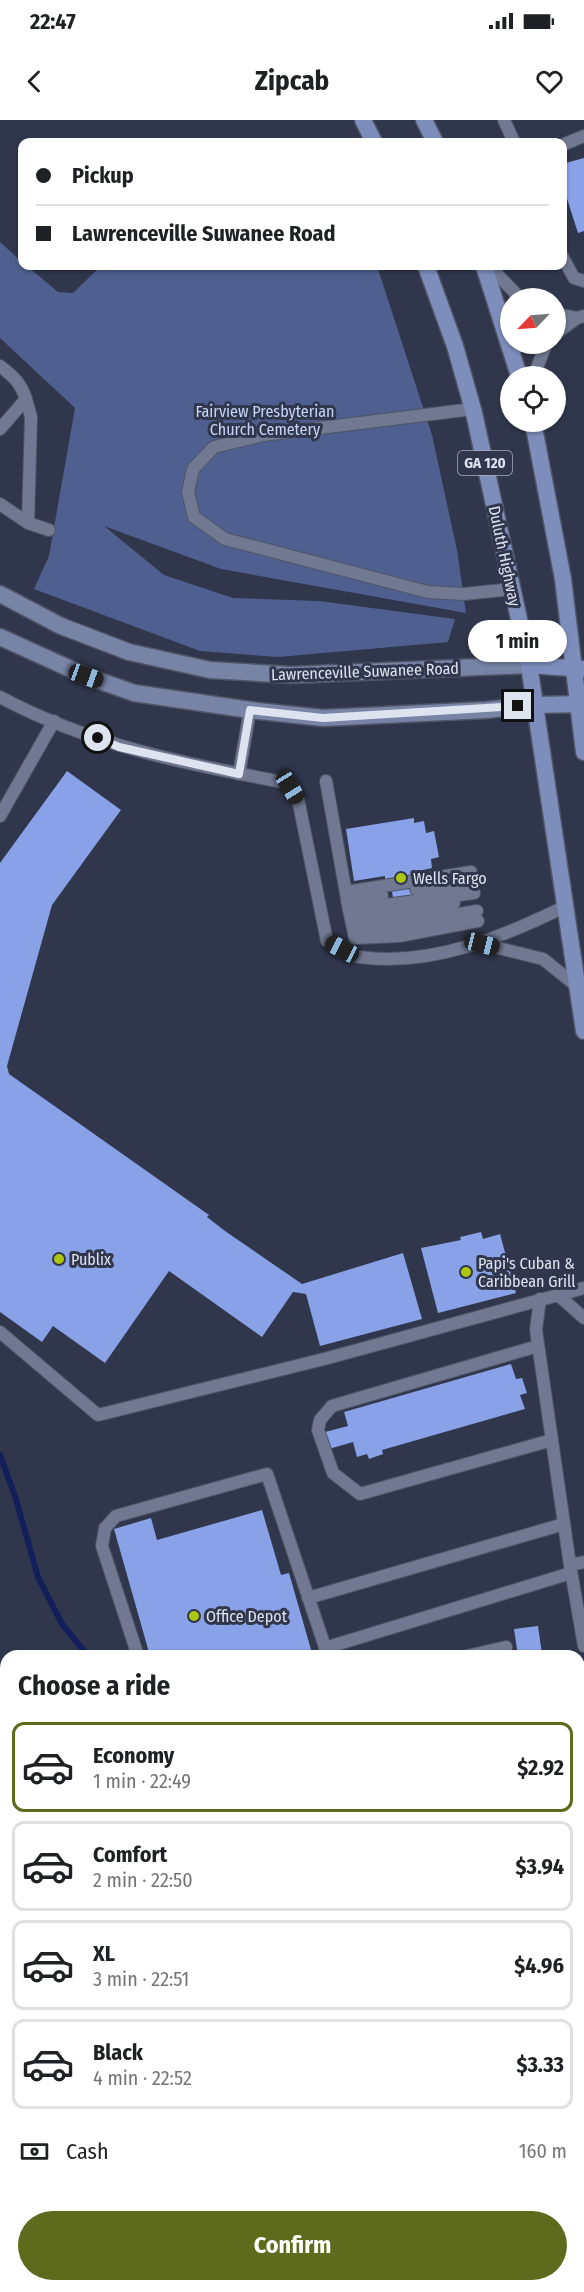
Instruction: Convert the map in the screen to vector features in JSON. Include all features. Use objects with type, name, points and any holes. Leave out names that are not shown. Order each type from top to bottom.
[{"type":"main road","points":[[363,120],[372,138]]},
{"type":"main road","points":[[424,120],[433,138]]},
{"type":"main road","name":"Duluth Highway","points":[[427,270],[455,346],[473,409],[529,665],[584,1031]]},
{"type":"main road","points":[[484,270],[516,366]]},
{"type":"main road","points":[[535,432],[579,669],[584,752]]},
{"type":"main road","name":"Lawrenceville Suwanee Road","points":[[0,594],[61,626],[129,652],[210,670],[291,675],[529,665]]},
{"type":"main road","points":[[0,637],[86,676],[134,693],[250,710],[323,718],[582,704]]},
{"type":"main road","points":[[529,665],[579,669]]},
{"type":"lane","points":[[504,120],[512,138]]},
{"type":"lane","points":[[567,143],[584,136]]},
{"type":"lane","points":[[567,265],[574,278],[584,281]]},
{"type":"lane","points":[[493,270],[510,288]]},
{"type":"lane","points":[[566,327],[580,317]]},
{"type":"lane","points":[[0,366],[14,376],[22,387],[31,417],[28,523]]},
{"type":"lane","points":[[0,429],[26,399]]},
{"type":"lane","points":[[473,409],[263,435],[214,447],[193,469],[189,492],[190,501],[194,517],[225,539],[428,592],[464,594],[512,589]]},
{"type":"lane","points":[[0,504],[28,523],[49,530]]},
{"type":"lane","points":[[0,697],[119,747],[288,783],[298,799],[327,941],[357,957],[401,959],[482,944],[566,906]]},
{"type":"lane","points":[[239,774],[250,710]]},
{"type":"lane","points":[[0,816],[54,721]]},
{"type":"lane","points":[[326,781],[356,938],[399,936],[474,897]]},
{"type":"lane","points":[[350,911],[474,897]]},
{"type":"lane","points":[[350,911],[474,897]]},
{"type":"lane","points":[[482,944],[543,959],[578,987]]},
{"type":"lane","points":[[0,1332],[98,1415],[328,1358],[584,1288]]},
{"type":"lane","points":[[558,1295],[584,1318]]},
{"type":"lane","points":[[540,1299],[536,1330],[538,1346],[584,1646]]},
{"type":"lane","points":[[538,1346],[332,1406],[320,1420],[318,1430],[333,1473],[360,1494],[552,1440]]},
{"type":"lane","points":[[136,1650],[102,1546],[105,1528],[116,1516],[267,1474],[325,1650]]},
{"type":"lane","points":[[308,1598],[564,1524]]},
{"type":"lane","points":[[332,1650],[571,1569],[584,1562]]},
{"type":"lane","points":[[493,1650],[506,1647]]},
{"type":"green space","name":"Fairview Presbyterian Church Cemetery","points":[[0,242],[18,258],[18,270],[32,270],[58,292],[73,293],[97,270],[378,270],[432,435],[457,550],[466,613],[221,569],[104,526],[164,575],[233,598],[319,601],[455,619],[448,642],[278,657],[200,651],[34,589],[49,556],[75,408],[0,338]]},
{"type":"building","points":[[584,158],[584,231],[578,233],[567,199],[567,163]]},
{"type":"building","points":[[67,771],[121,810],[52,905],[7,1066],[9,1074],[209,1215],[207,1217],[225,1231],[302,1284],[403,1253],[422,1319],[320,1346],[306,1294],[293,1292],[262,1337],[169,1271],[105,1363],[53,1326],[42,1342],[0,1312],[0,863]]},
{"type":"building","name":"Wells Fargo","points":[[414,818],[414,823],[424,821],[426,833],[434,831],[439,857],[431,859],[432,868],[419,871],[426,932],[399,936],[390,879],[385,880],[385,876],[354,881],[346,829]]},
{"type":"building","points":[[481,1232],[483,1239],[500,1234],[516,1293],[438,1313],[421,1248],[461,1240],[460,1237]]},
{"type":"building","points":[[511,1364],[516,1379],[522,1378],[527,1393],[520,1395],[525,1409],[382,1450],[383,1454],[369,1459],[367,1454],[357,1457],[353,1442],[329,1449],[325,1432],[348,1426],[344,1412]]},
{"type":"building","points":[[262,1510],[281,1575],[289,1573],[311,1650],[148,1650],[114,1529],[151,1518],[157,1540]]},
{"type":"building","points":[[538,1626],[541,1650],[517,1650],[514,1629]]},
{"type":"waterway","points":[[0,1455],[15,1496],[38,1577],[62,1624],[83,1650]]},
{"type":"place","name":"Wells Fargo","points":[[401,878]]},
{"type":"place","name":"Publix","points":[[59,1259]]},
{"type":"place","name":"Papi's Cuban & Caribbean Grill","points":[[466,1272]]},
{"type":"place","name":"Office Depot","points":[[194,1616]]},
{"type":"route","points":[[98,738],[119,747],[239,774],[250,710],[323,718],[486,710],[518,706]]}]
